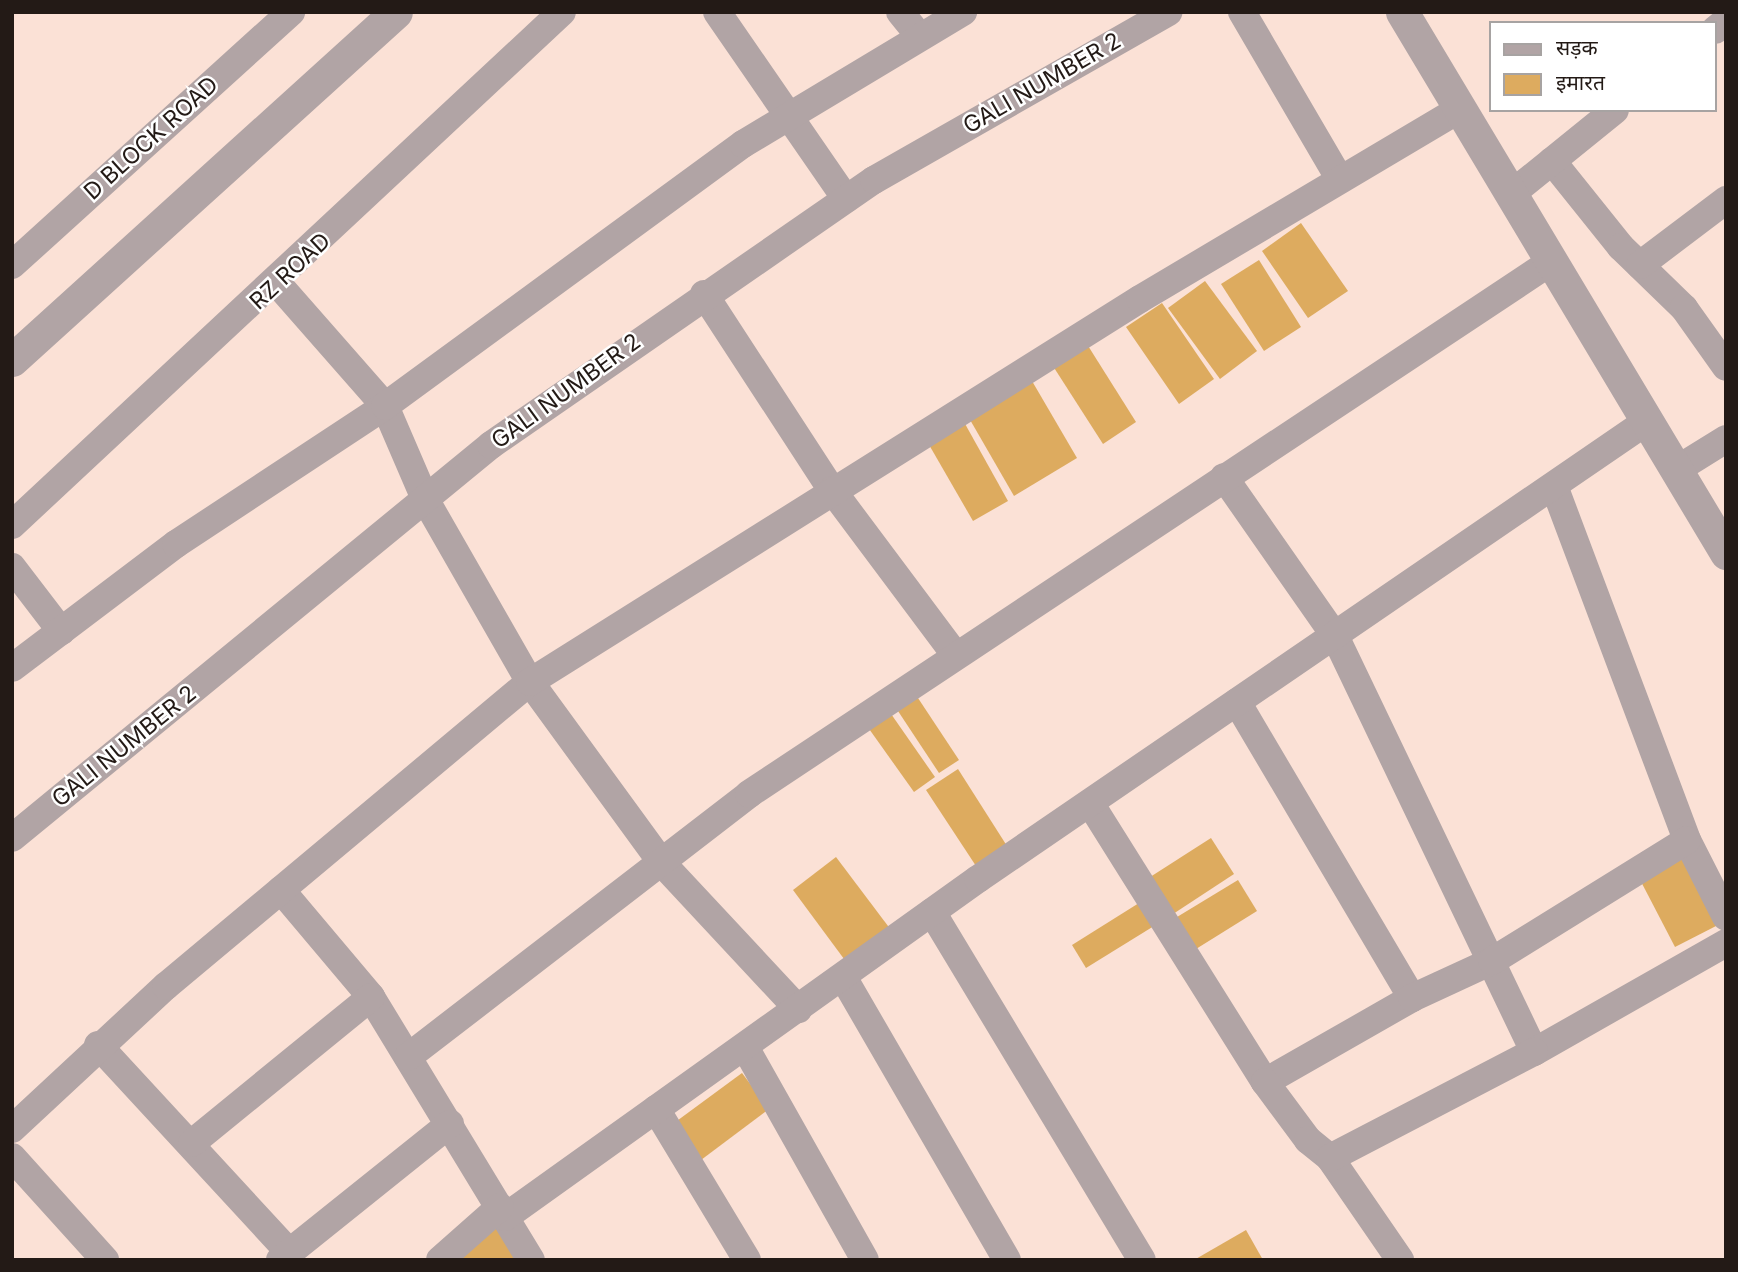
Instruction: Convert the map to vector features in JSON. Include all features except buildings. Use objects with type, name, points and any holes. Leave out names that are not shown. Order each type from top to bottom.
[{"type":"street","name":"D BLOCK ROAD","points":[[12,265],[290,12]]},
{"type":"street","points":[[12,360],[396,12]]},
{"type":"street","name":"RZ ROAD","points":[[12,525],[277,283],[562,12]]},
{"type":"street","points":[[718,12],[789,112],[846,200]]},
{"type":"street","points":[[900,12],[918,34]]},
{"type":"street","points":[[12,668],[176,544],[385,405],[789,112],[918,34],[963,12]]},
{"type":"street","name":"GALI NUMBER 2","points":[[12,838],[491,444],[704,294],[846,200],[1168,12]]},
{"type":"street","points":[[1242,12],[1339,178]]},
{"type":"street","points":[[1402,12],[1549,263],[1726,552]]},
{"type":"street","points":[[1721,12],[1726,19]]},
{"type":"street","points":[[12,1129],[99,1045],[530,682],[832,490],[1339,178],[1460,109]]},
{"type":"street","points":[[1510,195],[1613,112]]},
{"type":"street","points":[[1552,161],[1640,265],[1684,308],[1726,367]]},
{"type":"street","points":[[1640,265],[1726,200]]},
{"type":"street","points":[[408,1056],[662,863],[954,653],[1549,263]]},
{"type":"street","points":[[277,283],[385,405],[425,499],[530,682],[662,863],[798,1009]]},
{"type":"street","points":[[704,294],[832,490],[954,653]]},
{"type":"street","points":[[440,1260],[503,1212],[656,1109],[932,912],[1646,422]]},
{"type":"street","points":[[1676,470],[1726,439]]},
{"type":"street","points":[[1224,477],[1335,636],[1534,1052]]},
{"type":"street","points":[[1554,486],[1687,840],[1726,917]]},
{"type":"street","points":[[12,566],[61,631]]},
{"type":"street","points":[[1237,702],[1412,998]]},
{"type":"street","points":[[1090,803],[1265,1082],[1308,1140],[1331,1158],[1400,1260]]},
{"type":"street","points":[[1265,1082],[1412,998],[1492,961],[1687,840]]},
{"type":"street","points":[[281,890],[371,997],[531,1260]]},
{"type":"street","points":[[932,912],[1142,1260]]},
{"type":"street","points":[[1331,1158],[1534,1052],[1726,943]]},
{"type":"street","points":[[843,977],[1007,1260]]},
{"type":"street","points":[[192,1143],[371,997]]},
{"type":"street","points":[[99,1045],[192,1143],[284,1256],[450,1124]]},
{"type":"street","points":[[746,1046],[865,1260]]},
{"type":"street","points":[[656,1109],[747,1260]]},
{"type":"street","points":[[12,1157],[104,1260]]}]
